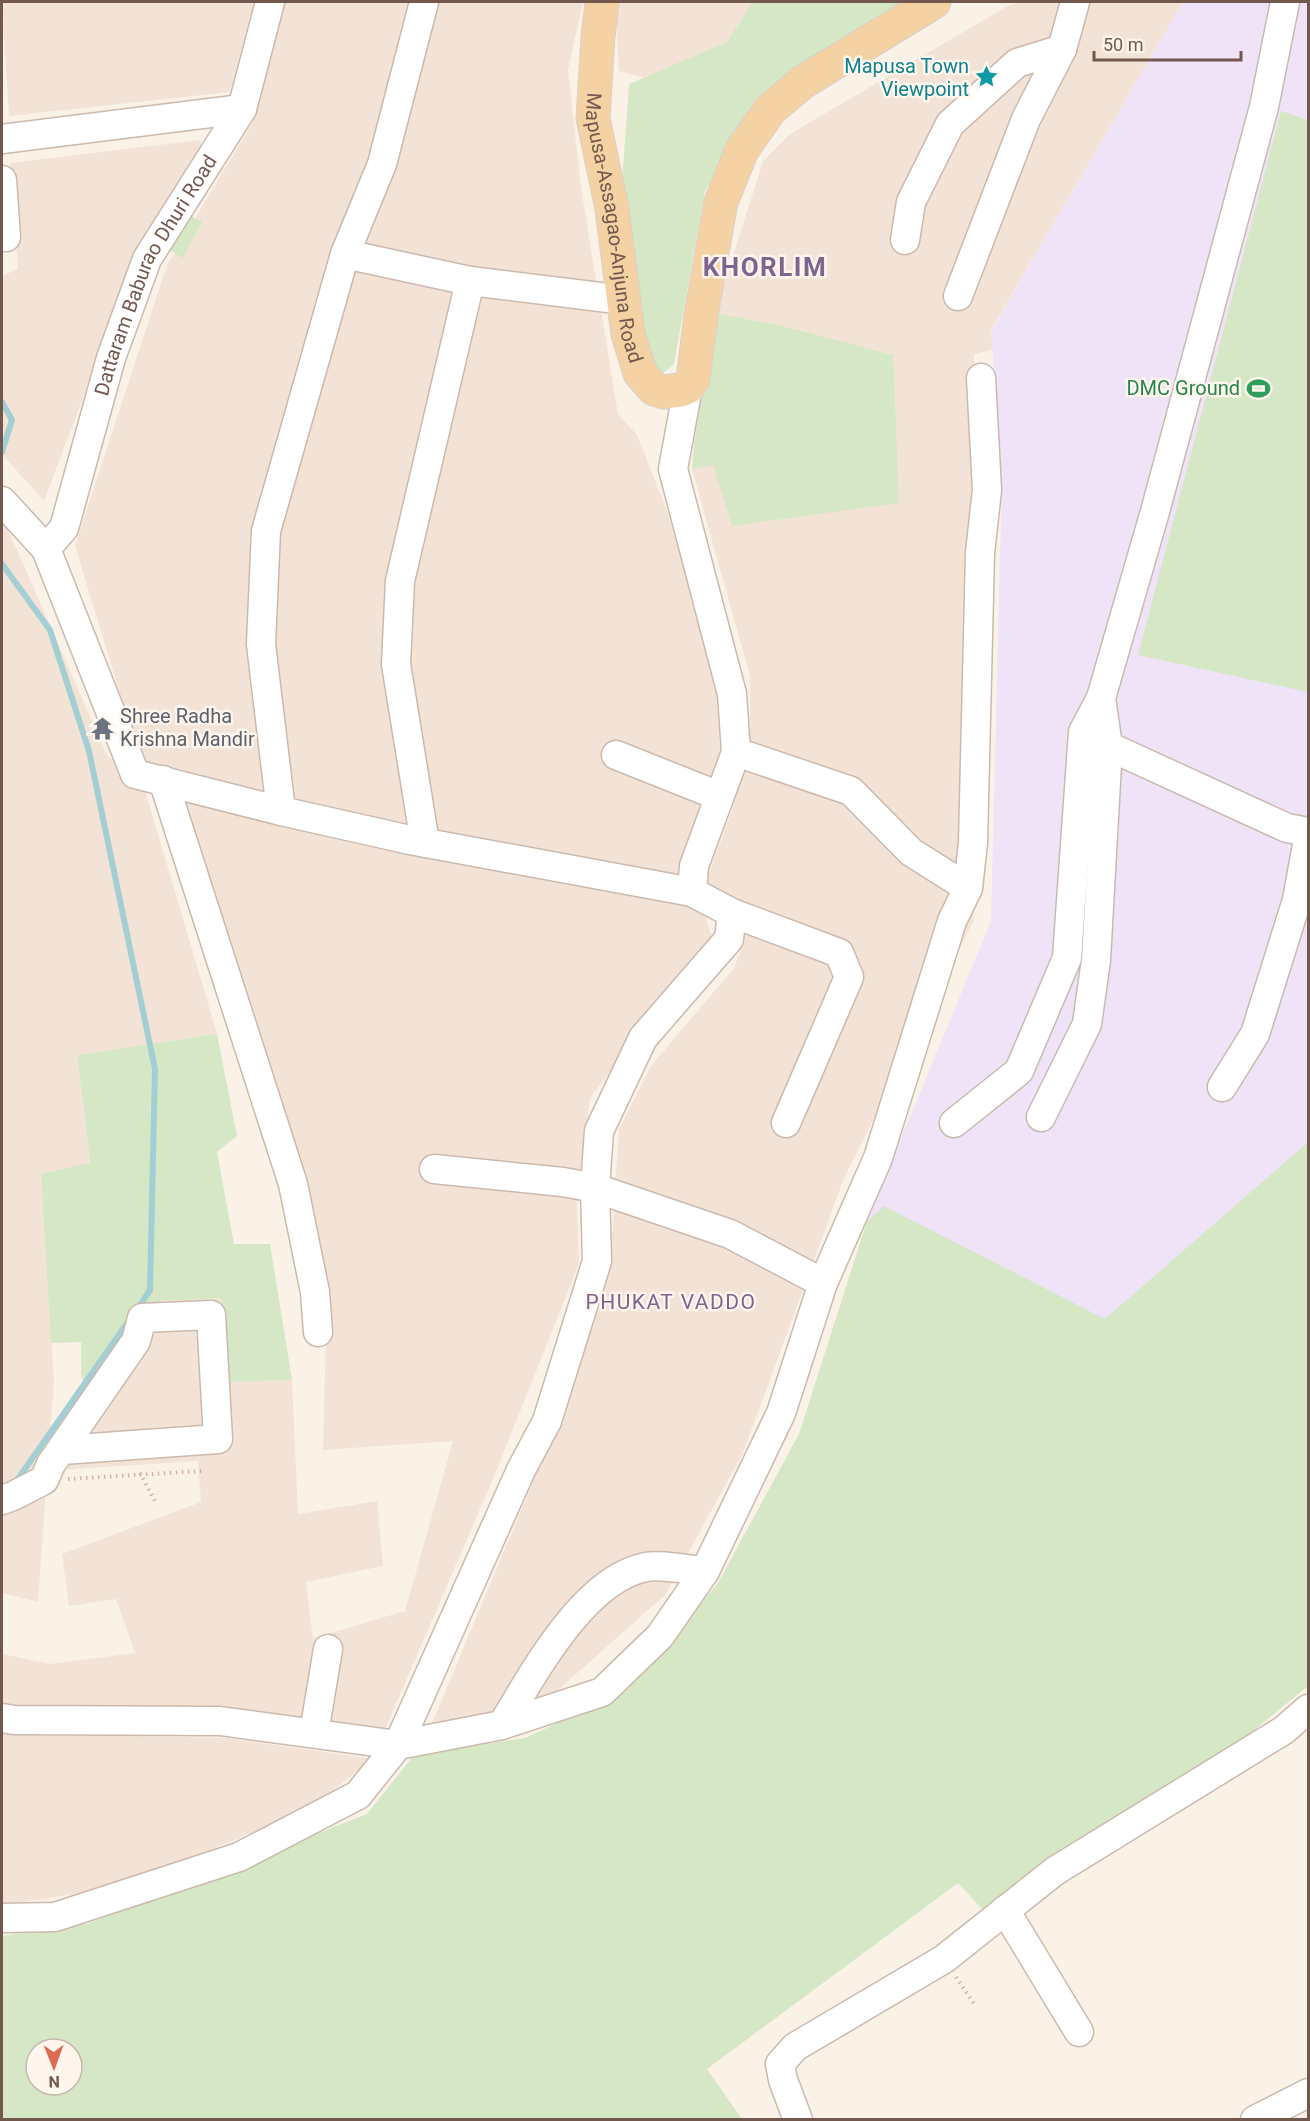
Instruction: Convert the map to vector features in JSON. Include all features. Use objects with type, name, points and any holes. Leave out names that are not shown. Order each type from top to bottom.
[{"type":"main road","name":"Mapusa-Assagao-Anjuna Road","points":[[602,2],[593,118],[612,209],[628,334],[640,373],[654,389],[663,392],[688,387]]},
{"type":"main road","points":[[688,387],[693,380],[695,370],[701,315],[721,202],[742,150],[770,110],[803,82],[934,2]]},
{"type":"street","name":"Dattaram Baburao Dhuri Road","points":[[46,549],[64,528],[111,358],[147,260],[242,109],[270,2]]},
{"type":"street","points":[[281,811],[261,644],[266,531],[345,254],[382,164],[424,2]]},
{"type":"street","points":[[958,296],[1026,119],[1062,49],[1075,2]]},
{"type":"street","points":[[954,1123],[1019,1071],[1068,958],[1083,732],[1101,698],[1156,508],[1264,106],[1286,2]]},
{"type":"street","points":[[905,240],[910,202],[950,124],[1017,63],[1062,49]]},
{"type":"street","points":[[2,139],[242,109]]},
{"type":"street","points":[[2,180],[6,237]]},
{"type":"street","points":[[345,254],[470,281],[624,300]]},
{"type":"street","points":[[425,843],[396,664],[400,581],[470,281]]},
{"type":"street","points":[[2,1718],[14,1720],[220,1721],[398,1744],[502,1725],[602,1692],[660,1636],[705,1571],[781,1413],[823,1284],[878,1158],[952,921],[968,888],[973,843],[980,553],[987,490],[981,378]]},
{"type":"street","points":[[688,387],[673,469],[732,694],[736,752],[694,866],[692,892]]},
{"type":"street","points":[[2,501],[46,549],[135,774],[281,811],[425,843],[692,892],[732,913],[839,953],[849,977],[786,1123]]},
{"type":"street","points":[[1041,1118],[1087,1024],[1096,960],[1108,746],[1101,698]]},
{"type":"street","points":[[1108,746],[1287,828],[1308,832]]},
{"type":"street","points":[[736,752],[850,790],[911,852],[968,888]]},
{"type":"street","points":[[616,755],[719,796]]},
{"type":"street","points":[[163,780],[293,1184],[315,1292],[318,1332]]},
{"type":"street","points":[[1222,1088],[1255,1034],[1297,900],[1308,839]]},
{"type":"street","points":[[2,1918],[55,1917],[239,1857],[358,1795],[398,1744],[521,1470],[547,1421],[597,1261],[595,1188],[599,1131],[643,1038],[729,939],[732,913]]},
{"type":"street","points":[[434,1169],[563,1182],[595,1188],[730,1234],[823,1284]]},
{"type":"street","points":[[2,1500],[13,1496],[52,1465],[136,1341],[142,1318],[211,1315],[218,1439],[52,1465]]},
{"type":"street","points":[[502,1725],[571,1619],[598,1592],[623,1575],[647,1566],[705,1571]]},
{"type":"street","points":[[314,1733],[328,1649]]},
{"type":"street","points":[[798,2120],[783,2080],[780,2064],[795,2046],[944,1959],[1054,1871],[1284,1730],[1308,1709]]},
{"type":"street","points":[[1005,1910],[1079,2032]]},
{"type":"street","points":[[1255,2120],[1308,2093]]},
{"type":"path","points":[[52,1465],[140,1473],[202,1471]]},
{"type":"path","points":[[140,1473],[156,1503]]},
{"type":"path","points":[[944,1959],[976,2007]]},
{"type":"shaded area","points":[[2,2],[254,2],[230,92],[9,116]]},
{"type":"shaded area","points":[[282,2],[583,2],[568,70],[581,188],[618,414],[637,435],[667,511],[715,665],[720,753],[680,881],[433,832],[152,770],[135,743],[75,546],[167,265],[253,122]]},
{"type":"shaded area","points":[[615,2],[768,2],[723,99],[619,71]]},
{"type":"shaded area","points":[[1019,2],[1183,2],[991,330],[993,350],[974,354],[976,456],[969,528],[977,899],[973,922],[844,1178],[743,1453],[665,1595],[548,1699],[430,1728],[545,1453],[578,1356],[612,1238],[619,1129],[651,1066],[734,968],[754,916],[702,892],[732,811],[750,741],[750,676],[692,469],[713,464],[892,355],[783,326],[715,313],[763,161],[790,134],[1004,8]]},
{"type":"shaded area","points":[[1183,2],[1308,2],[1308,1153],[1121,1350],[867,1221],[991,921],[1002,477],[991,331]]},
{"type":"shaded area","points":[[200,140],[203,149],[99,355],[44,501],[2,454],[2,276],[18,269],[10,163]]},
{"type":"shaded area","points":[[2,516],[107,755],[145,790],[217,1034],[77,1055],[90,1164],[41,1175],[54,1382],[49,1444],[159,1301],[221,1298],[225,1382],[292,1380],[298,1514],[377,1501],[383,1566],[306,1582],[313,1638],[405,1611],[453,1441],[323,1450],[326,1333],[183,798],[703,910],[712,937],[590,1098],[577,1202],[579,1264],[495,1474],[384,1732],[2,1708],[2,1654],[50,1664],[135,1653],[116,1599],[69,1606],[62,1554],[201,1502],[198,1461],[57,1470],[48,1461],[38,1602],[2,1593]]},
{"type":"shaded area","points":[[2,1733],[226,1738],[373,1759],[306,1811],[119,1887],[2,1904]]},
{"type":"green space","points":[[753,2],[901,2],[743,127],[705,191],[674,364],[661,375],[648,355],[622,182],[629,84],[727,42]]},
{"type":"green space","name":"DMC Ground","points":[[1281,111],[1308,120],[1308,692],[1138,655]]},
{"type":"green space","points":[[190,215],[202,222],[183,258],[168,249]]},
{"type":"green space","points":[[715,313],[783,326],[893,355],[899,503],[732,526],[713,465],[692,469],[694,443]]},
{"type":"green space","points":[[217,1034],[237,1136],[217,1152],[234,1244],[270,1244],[292,1380],[225,1382],[221,1298],[159,1301],[90,1406],[81,1374],[81,1342],[51,1343],[41,1174],[90,1163],[77,1055]]},
{"type":"green space","points":[[1308,1142],[1308,1686],[1247,1736],[984,1911],[958,1883],[707,2069],[742,2119],[2,2120],[2,1936],[87,1924],[367,1814],[414,1755],[525,1738],[625,1692],[718,1583],[799,1434],[867,1221],[884,1206],[1105,1319]]},
{"type":"waterway","points":[[2,402],[12,420],[2,452]]},
{"type":"waterway","points":[[2,564],[50,630],[89,751],[155,1069],[150,1290],[136,1311]]},
{"type":"waterway","points":[[15,1483],[130,1319]]},
{"type":"place","name":"Mapusa Town Viewpoint","points":[[987,77]]},
{"type":"place","name":"DMC Ground","points":[[1258,388]]},
{"type":"place","name":"Shree Radha Krishna Mandir","points":[[102,728]]},
{"type":"district","name":"KHORLIM","points":[[765,267]]},
{"type":"district","name":"PHUKAT VADDO","points":[[671,1302]]}]
